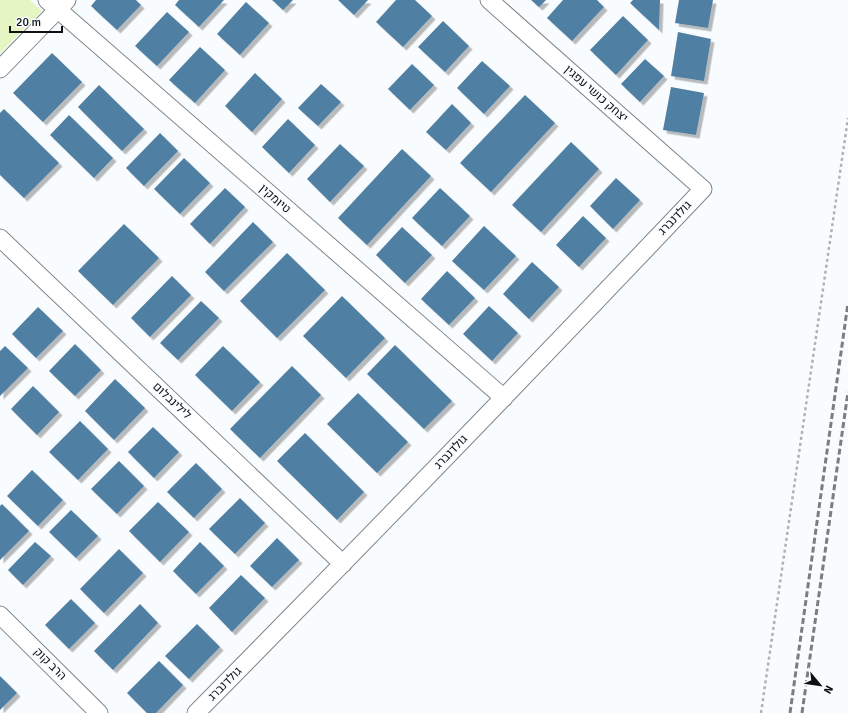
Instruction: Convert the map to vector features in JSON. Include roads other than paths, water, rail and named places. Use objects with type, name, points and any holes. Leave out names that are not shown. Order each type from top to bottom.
[{"type":"street","name":"יצחק כושי עפגין","points":[[489,0],[703,189]]},
{"type":"street","points":[[0,69],[58,3]]},
{"type":"street","name":"טיומקין","points":[[58,3],[504,398]]},
{"type":"street","name":"גולדנברג","points":[[196,713],[504,398],[703,189]]},
{"type":"street","name":"לילינבלום","points":[[0,238],[343,564]]},
{"type":"street","name":"הרב קוק","points":[[0,615],[99,713]]},
{"type":"railway","points":[[790,713],[848,303]]},
{"type":"railway","points":[[802,713],[848,392]]}]
